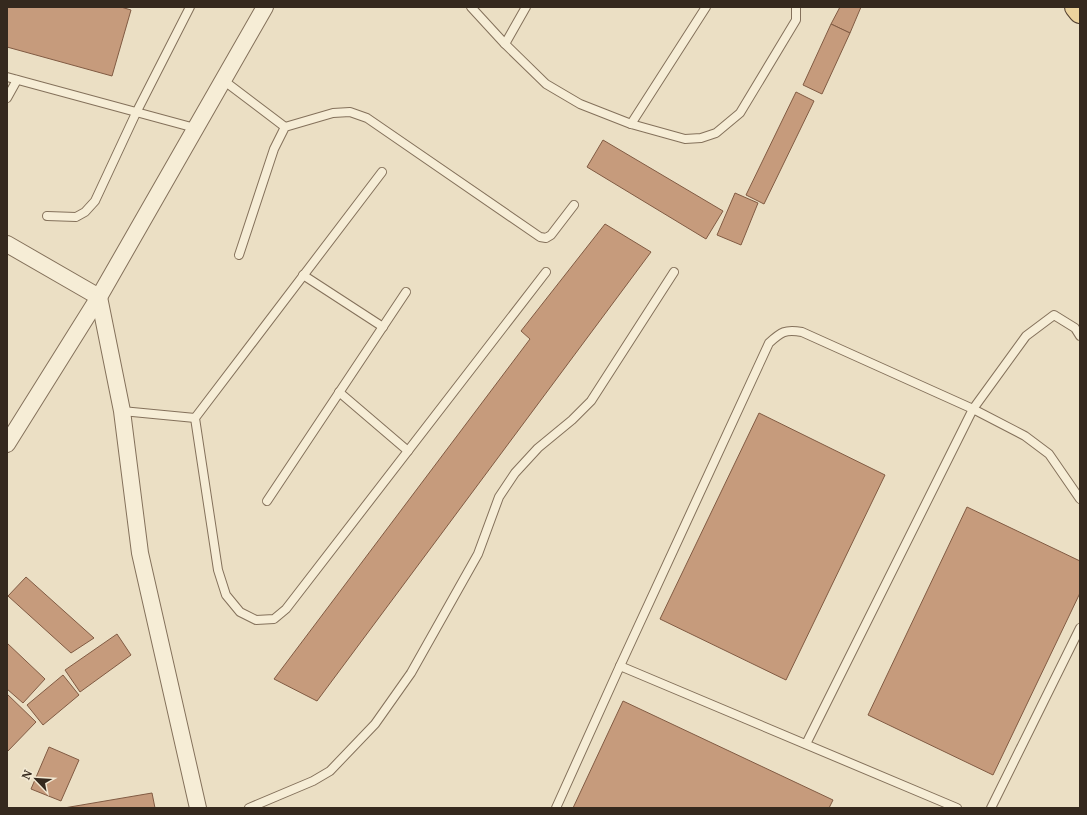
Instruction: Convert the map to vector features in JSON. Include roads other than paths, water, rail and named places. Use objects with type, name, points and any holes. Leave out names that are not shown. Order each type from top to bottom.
[{"type":"main road","points":[[1076,7],[1080,12]]},
{"type":"street","points":[[7,444],[99,297],[265,7]]},
{"type":"street","points":[[7,244],[99,297],[122,411],[140,553],[198,808]]},
{"type":"lane","points":[[47,216],[76,217],[85,212],[95,201],[136,113],[190,7]]},
{"type":"lane","points":[[471,7],[546,84],[580,104],[631,124],[685,139],[701,138],[716,133],[740,113],[796,20],[796,7]]},
{"type":"lane","points":[[506,44],[526,7]]},
{"type":"lane","points":[[631,124],[706,7]]},
{"type":"lane","points":[[7,77],[195,128]]},
{"type":"lane","points":[[7,98],[16,80]]},
{"type":"lane","points":[[223,80],[286,127]]},
{"type":"lane","points":[[239,255],[274,148],[286,127],[333,113],[350,112],[367,118],[540,237],[546,238],[551,234],[574,205]]},
{"type":"lane","points":[[382,172],[195,418],[218,570],[226,595],[240,612],[256,620],[274,619],[286,609],[546,272]]},
{"type":"lane","points":[[249,808],[313,781],[330,771],[375,724],[411,674],[478,554],[499,498],[515,473],[538,448],[572,420],[590,401],[674,272]]},
{"type":"lane","points":[[303,275],[383,327]]},
{"type":"lane","points":[[267,501],[406,292]]},
{"type":"lane","points":[[806,744],[973,409],[1026,336],[1054,315],[1075,328],[1080,336]]},
{"type":"lane","points":[[556,808],[620,666],[770,343],[779,334],[791,330],[802,332],[973,409],[1025,436],[1049,454],[1080,499]]},
{"type":"lane","points":[[340,392],[408,451]]},
{"type":"lane","points":[[122,411],[195,418]]},
{"type":"lane","points":[[991,808],[1080,628]]},
{"type":"lane","points":[[620,666],[957,808]]}]
